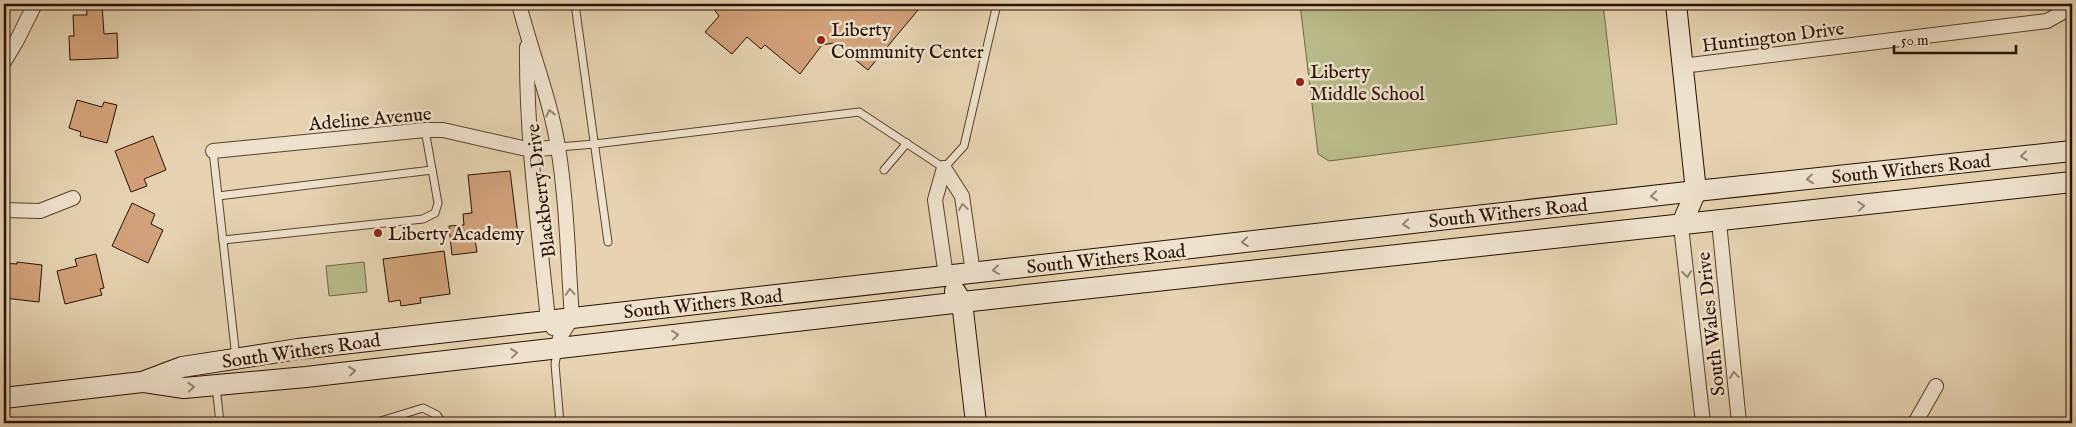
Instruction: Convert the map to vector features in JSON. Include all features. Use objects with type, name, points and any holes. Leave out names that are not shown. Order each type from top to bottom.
[{"type":"main road","points":[[1676,4],[1696,191],[1681,226]]},
{"type":"main road","name":"South Withers Road","points":[[142,382],[182,366],[298,349],[2072,150]]},
{"type":"main road","name":"South Withers Road","points":[[4,398],[142,382],[184,388],[216,385],[559,343],[1719,222],[2072,182]]},
{"type":"main road","points":[[1696,191],[1719,222]]},
{"type":"main road","points":[[962,302],[973,273]]},
{"type":"main road","points":[[946,276],[962,302],[976,423]]},
{"type":"street","points":[[4,62],[35,4]]},
{"type":"street","name":"Blackberry Drive","points":[[520,4],[528,39],[544,85],[558,147],[572,318]]},
{"type":"street","name":"Huntington Drive","points":[[1682,66],[2047,21],[2072,6]]},
{"type":"street","name":"Blackberry Drive","points":[[528,39],[527,89],[531,150],[548,320],[559,343]]},
{"type":"street","name":"Adeline Avenue","points":[[214,151],[425,130],[443,130],[531,150],[558,147]]},
{"type":"street","points":[[944,168],[962,196],[973,273]]},
{"type":"street","points":[[944,168],[935,200],[946,276]]},
{"type":"street","points":[[4,210],[40,211],[72,198]]},
{"type":"street","name":"South Wales Drive","points":[[1719,222],[1739,423]]},
{"type":"street","name":"South Wales Drive","points":[[1681,226],[1703,423]]},
{"type":"street","points":[[559,343],[572,318]]},
{"type":"street","points":[[1915,423],[1936,386]]},
{"type":"lane","points":[[575,4],[608,242]]},
{"type":"lane","points":[[558,147],[859,112],[944,168],[964,146],[997,4]]},
{"type":"lane","points":[[223,240],[423,219],[435,213],[438,202],[425,130]]},
{"type":"lane","points":[[884,170],[907,143]]},
{"type":"lane","points":[[214,151],[236,358]]},
{"type":"lane","points":[[218,196],[432,170]]},
{"type":"lane","points":[[559,343],[555,364],[560,423]]},
{"type":"lane","points":[[216,385],[220,423]]},
{"type":"lane","points":[[374,423],[387,422],[422,408],[437,415],[442,423]]},
{"type":"green space","points":[[1300,4],[1603,4],[1617,124],[1329,161],[1318,154]]},
{"type":"green space","points":[[364,262],[367,292],[329,296],[326,266]]},
{"type":"building","points":[[86,4],[102,4],[104,34],[117,33],[118,58],[70,60],[69,36],[74,36],[73,15],[87,15]]},
{"type":"building","name":"Liberty Community Center","points":[[710,4],[923,4],[868,70],[834,43],[822,45],[800,74],[765,45],[761,49],[747,37],[732,54],[705,32],[719,16]]},
{"type":"building","points":[[77,100],[102,107],[104,102],[117,105],[107,143],[80,136],[81,132],[69,128]]},
{"type":"building","points":[[153,136],[166,170],[144,179],[147,186],[131,192],[115,151]]},
{"type":"building","points":[[510,171],[518,235],[475,239],[477,252],[452,255],[449,226],[464,225],[463,214],[472,213],[468,175]]},
{"type":"building","points":[[132,203],[155,214],[151,224],[163,230],[148,263],[112,246]]},
{"type":"building","points":[[444,251],[450,294],[420,298],[421,303],[401,306],[400,300],[389,302],[383,259]]},
{"type":"building","points":[[96,254],[104,288],[100,289],[102,295],[65,304],[57,271],[77,266],[75,259]]},
{"type":"building","points":[[17,262],[42,265],[39,302],[4,298],[4,263],[17,264]]},
{"type":"place","name":"Liberty Community Center","points":[[821,40]]},
{"type":"place","name":"Liberty Middle School","points":[[1300,82]]},
{"type":"place","name":"Liberty Academy","points":[[378,233]]}]
